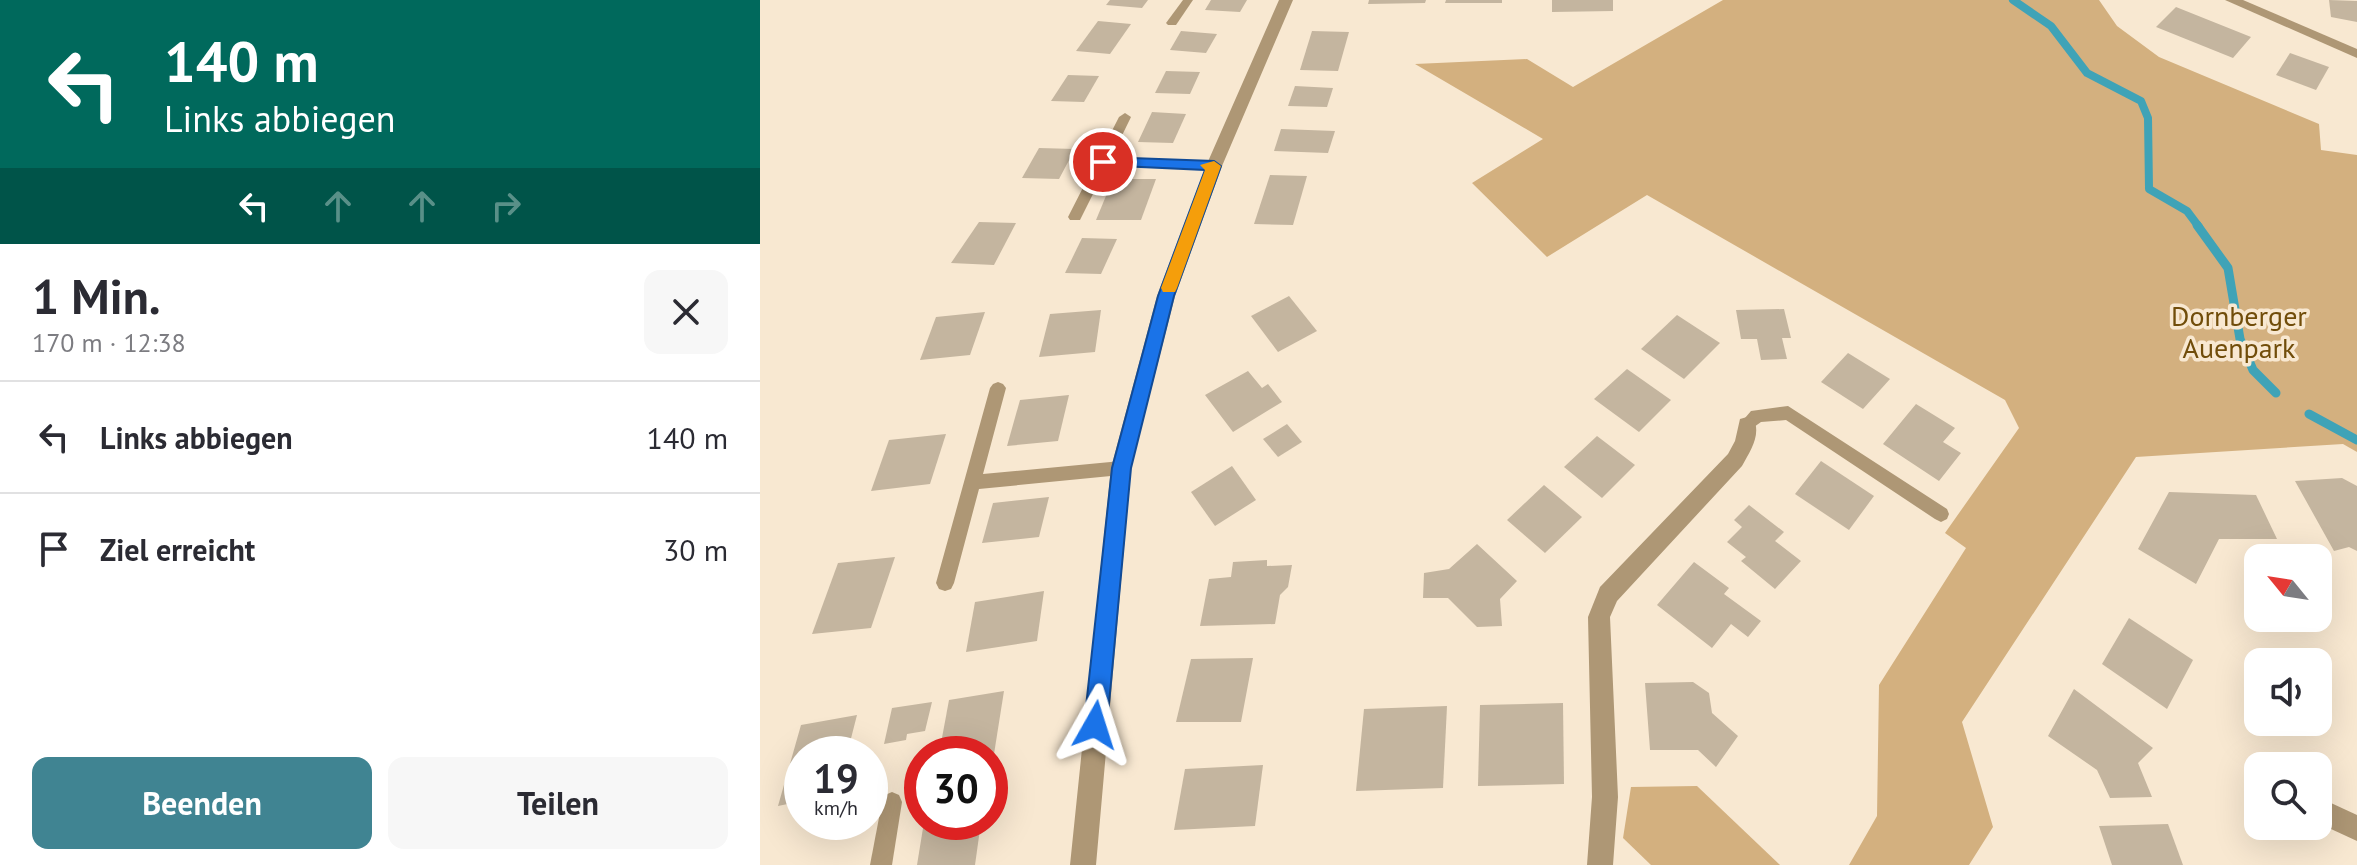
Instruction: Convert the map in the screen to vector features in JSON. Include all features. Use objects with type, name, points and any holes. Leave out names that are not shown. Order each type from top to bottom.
[{"type":"street","points":[[1083,865],[1121,468],[1166,296],[1214,166],[1286,0]]},
{"type":"street","points":[[2232,0],[2357,54]]},
{"type":"street","points":[[1600,865],[1605,797],[1599,617],[1608,594],[1735,460],[1745,442],[1747,425]]},
{"type":"street","points":[[2332,816],[2357,828]]},
{"type":"lane","points":[[1172,23],[1188,0]]},
{"type":"lane","points":[[1075,217],[1125,117]]},
{"type":"lane","points":[[1103,162],[1214,166]]},
{"type":"lane","points":[[945,583],[998,388]]},
{"type":"lane","points":[[1747,425],[1757,416],[1788,413],[1941,514]]},
{"type":"lane","points":[[972,482],[1121,468]]},
{"type":"lane","points":[[881,865],[892,802]]},
{"type":"green space","name":"Dornberger Auenpark","points":[[1723,0],[2099,0],[2117,26],[2159,57],[2319,124],[2321,150],[2357,155],[2357,452],[2343,444],[2136,457],[1962,722],[1993,827],[1969,865],[1849,865],[1877,816],[1879,685],[1966,548],[1945,533],[2019,428],[2005,400],[1647,195],[1547,257],[1472,183],[1543,139],[1415,64],[1527,59],[1573,87]]},
{"type":"green space","points":[[1697,786],[1780,865],[1651,865],[1623,838],[1631,787]]},
{"type":"building","points":[[1110,0],[1148,0],[1142,8],[1106,5]]},
{"type":"building","points":[[1211,0],[1247,0],[1240,12],[1205,10]]},
{"type":"building","points":[[1369,0],[1426,0],[1425,3],[1368,4]]},
{"type":"building","points":[[1446,0],[1502,0],[1502,3],[1445,3]]},
{"type":"building","points":[[1552,0],[1613,0],[1613,11],[1552,12]]},
{"type":"building","points":[[2329,0],[2357,1],[2357,22],[2331,17]]},
{"type":"building","points":[[2176,7],[2251,37],[2233,58],[2156,27]]},
{"type":"building","points":[[1098,21],[1131,24],[1110,54],[1076,51]]},
{"type":"building","points":[[1181,31],[1217,34],[1206,53],[1170,50]]},
{"type":"building","points":[[1312,31],[1349,32],[1338,71],[1300,70]]},
{"type":"building","points":[[2290,53],[2329,67],[2316,90],[2276,75]]},
{"type":"building","points":[[1166,71],[1200,72],[1190,94],[1155,93]]},
{"type":"building","points":[[1068,75],[1099,76],[1084,102],[1051,101]]},
{"type":"building","points":[[1295,86],[1333,88],[1327,107],[1288,106]]},
{"type":"building","points":[[1152,112],[1186,114],[1173,143],[1138,142]]},
{"type":"building","points":[[1281,129],[1335,131],[1328,153],[1274,151]]},
{"type":"building","points":[[1039,148],[1075,149],[1059,179],[1022,178]]},
{"type":"building","points":[[1270,175],[1307,176],[1293,225],[1254,224]]},
{"type":"building","points":[[1113,179],[1156,179],[1141,220],[1096,220]]},
{"type":"building","points":[[979,222],[1016,223],[994,265],[951,263]]},
{"type":"building","points":[[1082,238],[1117,239],[1101,274],[1065,273]]},
{"type":"building","points":[[1289,296],[1317,331],[1278,352],[1251,316]]},
{"type":"building","points":[[1784,309],[1791,338],[1782,338],[1787,359],[1761,360],[1757,339],[1741,339],[1736,310]]},
{"type":"building","points":[[1101,310],[1095,352],[1039,357],[1050,314]]},
{"type":"building","points":[[985,312],[970,355],[920,360],[936,317]]},
{"type":"building","points":[[1677,315],[1720,343],[1684,379],[1641,349]]},
{"type":"building","points":[[1848,353],[1890,379],[1863,409],[1821,382]]},
{"type":"building","points":[[1627,369],[1671,400],[1639,432],[1594,399]]},
{"type":"building","points":[[1248,371],[1262,388],[1268,384],[1282,402],[1233,432],[1205,395]]},
{"type":"building","points":[[1069,395],[1058,441],[1007,446],[1020,400]]},
{"type":"building","points":[[1916,404],[1955,428],[1943,442],[1961,453],[1939,481],[1883,444]]},
{"type":"building","points":[[1287,424],[1302,442],[1278,457],[1263,439]]},
{"type":"building","points":[[946,434],[930,484],[871,491],[889,440]]},
{"type":"building","points":[[1597,436],[1635,465],[1602,498],[1564,467]]},
{"type":"building","points":[[1821,461],[1874,496],[1849,530],[1795,494]]},
{"type":"building","points":[[1232,466],[1256,500],[1215,526],[1191,492]]},
{"type":"building","points":[[2342,478],[2357,486],[2357,551],[2349,547],[2334,551],[2295,481]]},
{"type":"building","points":[[1544,485],[1582,517],[1545,553],[1507,520]]},
{"type":"building","points":[[2169,492],[2256,495],[2277,539],[2219,539],[2196,584],[2138,549]]},
{"type":"building","points":[[1049,497],[1039,537],[982,543],[993,503]]},
{"type":"building","points":[[1749,505],[1784,532],[1775,541],[1801,561],[1775,589],[1741,561],[1746,557],[1727,542],[1742,527],[1734,520]]},
{"type":"building","points":[[1477,544],[1517,581],[1500,599],[1502,626],[1477,627],[1448,598],[1423,598],[1424,573],[1449,569]]},
{"type":"building","points":[[895,557],[871,628],[812,634],[838,563]]},
{"type":"building","points":[[1267,560],[1267,566],[1292,565],[1288,587],[1280,595],[1275,624],[1200,626],[1209,579],[1231,577],[1233,562]]},
{"type":"building","points":[[1694,562],[1729,588],[1724,594],[1761,621],[1748,637],[1731,624],[1712,648],[1657,605]]},
{"type":"building","points":[[1044,591],[1037,641],[966,652],[975,602]]},
{"type":"building","points":[[2129,618],[2193,660],[2167,709],[2102,664]]},
{"type":"building","points":[[1253,658],[1241,722],[1176,722],[1191,659]]},
{"type":"building","points":[[1693,682],[1709,693],[1712,713],[1738,736],[1716,767],[1698,750],[1650,750],[1645,683]]},
{"type":"building","points":[[2074,689],[2153,748],[2138,763],[2152,797],[2110,798],[2097,770],[2048,736]]},
{"type":"building","points":[[1004,691],[997,736],[942,736],[949,700]]},
{"type":"building","points":[[932,702],[925,731],[907,734],[904,740],[888,743],[886,736],[892,708]]},
{"type":"building","points":[[1563,703],[1564,784],[1478,786],[1480,705]]},
{"type":"building","points":[[1447,706],[1443,788],[1356,791],[1364,709]]},
{"type":"building","points":[[857,715],[852,736],[798,736],[801,725]]},
{"type":"building","points":[[1263,765],[1255,826],[1174,830],[1185,769]]},
{"type":"building","points":[[784,785],[784,805],[778,806]]},
{"type":"building","points":[[2168,824],[2183,865],[2112,865],[2099,826]]},
{"type":"building","points":[[921,840],[978,840],[975,865],[917,865]]},
{"type":"waterway","points":[[2013,0],[2051,26],[2087,73],[2141,101],[2148,118],[2149,189],[2187,211],[2199,227]]},
{"type":"waterway","points":[[2197,225],[2228,268],[2240,339],[2253,370],[2276,393]]},
{"type":"waterway","points":[[2309,414],[2357,440]]},
{"type":"slow traffic","points":[[1169,288],[1214,166],[1207,165]]},
{"type":"route","points":[[1095,725],[1121,468],[1166,296],[1214,166],[1103,162]]}]
